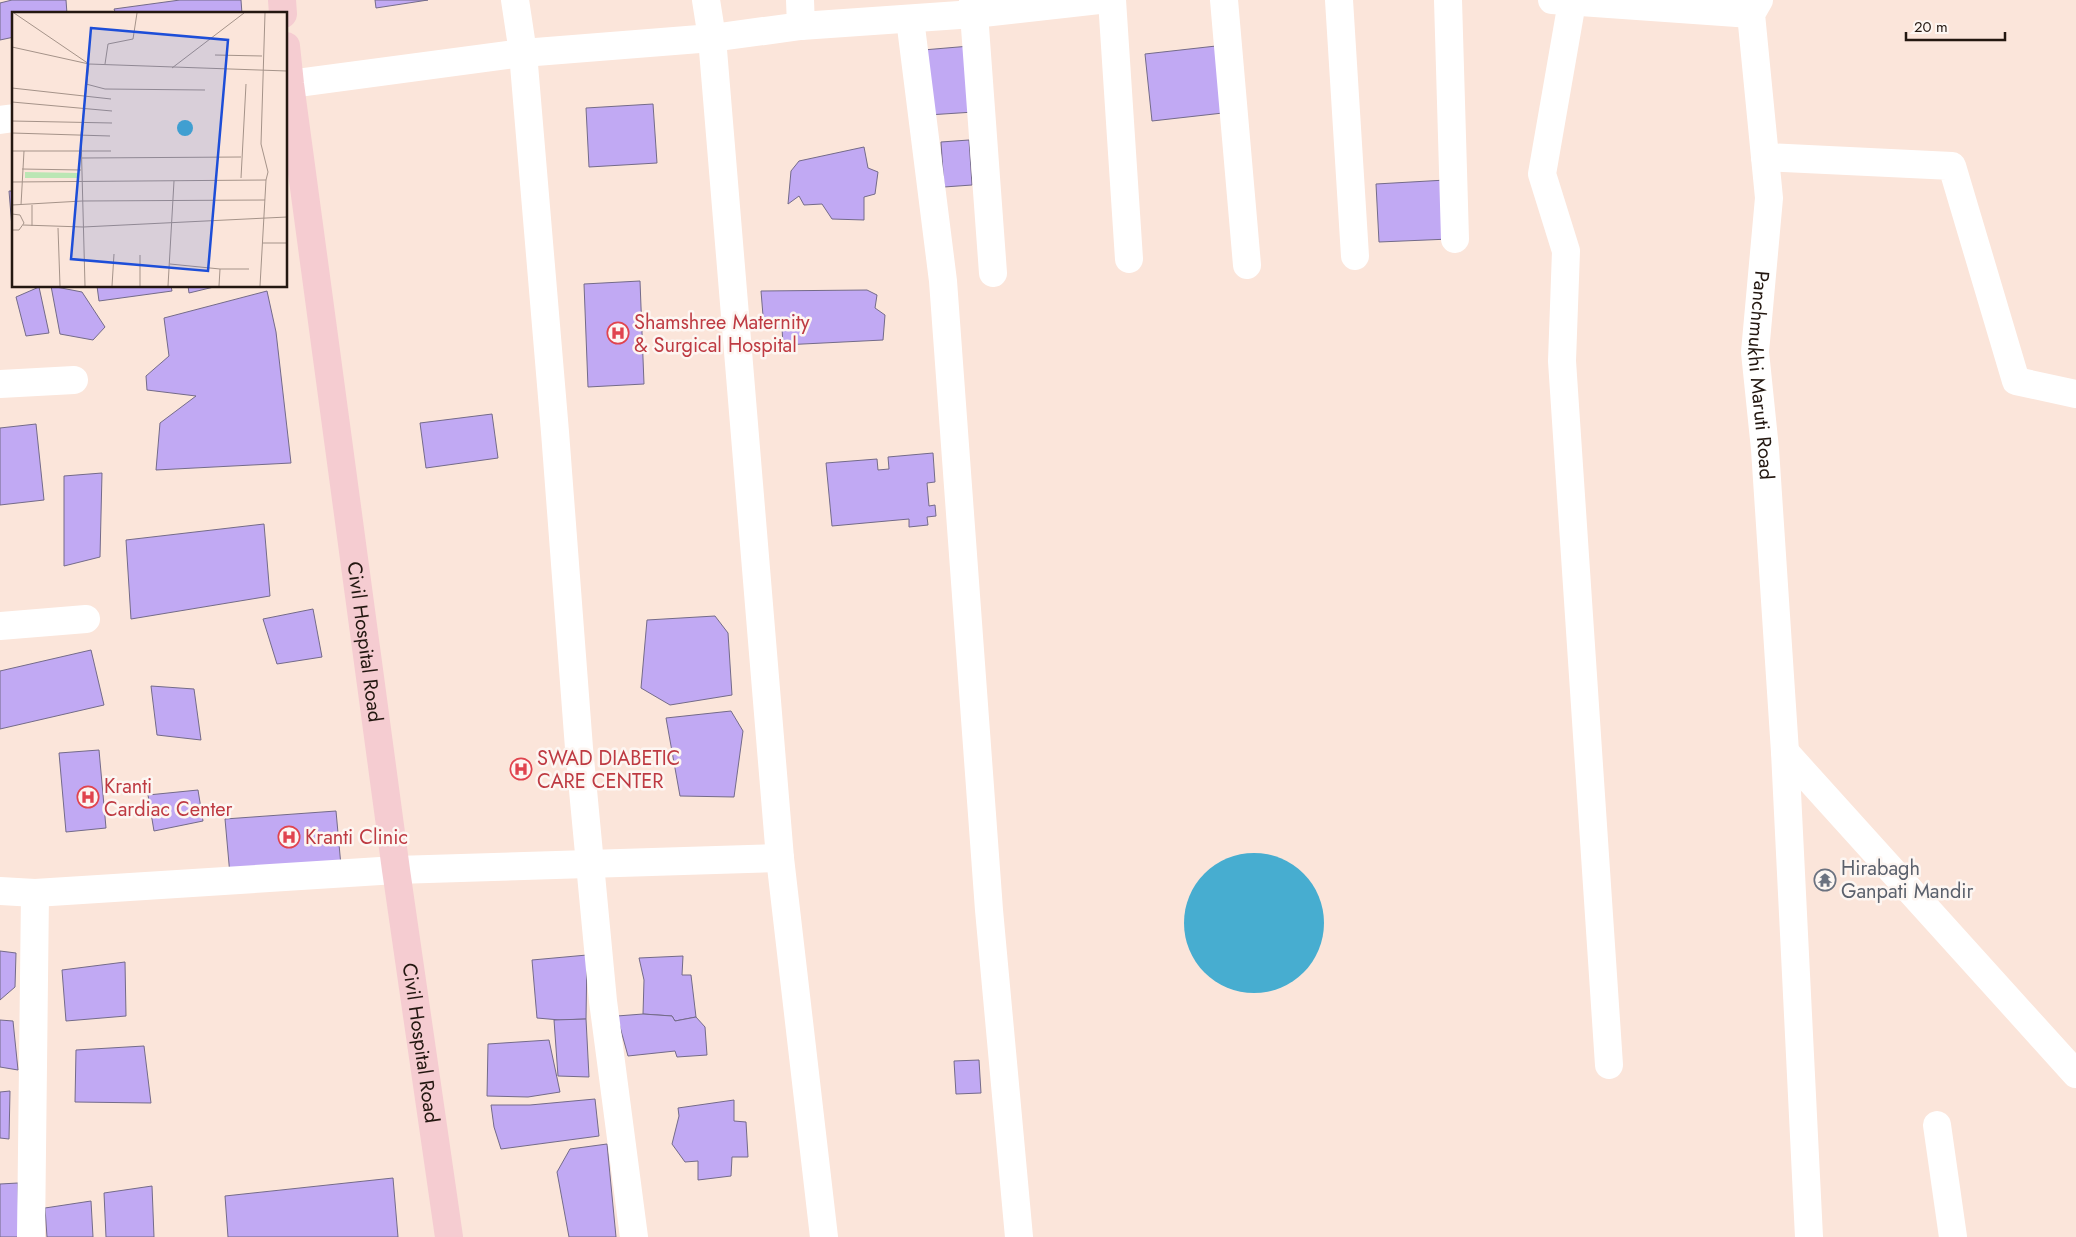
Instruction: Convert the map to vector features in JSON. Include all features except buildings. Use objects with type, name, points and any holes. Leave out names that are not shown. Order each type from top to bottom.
[{"type":"main road","name":"Civil Hospital Road","points":[[288,84],[396,870],[449,1237]]},
{"type":"street","points":[[515,0],[523,53],[555,432],[578,748],[603,1001],[634,1237]]},
{"type":"street","points":[[706,0],[712,38],[780,858],[824,1237]]},
{"type":"street","points":[[288,84],[523,53],[712,38],[800,13],[910,19],[973,7],[1099,0]]},
{"type":"street","points":[[1112,0],[1129,259]]},
{"type":"street","points":[[1224,0],[1247,265]]},
{"type":"street","points":[[1339,0],[1355,256]]},
{"type":"street","points":[[1448,0],[1456,239]]},
{"type":"street","points":[[1609,1065],[1562,361],[1566,251],[1542,174],[1562,1],[1754,5]]},
{"type":"street","name":"Panchmukhi Maruti Road","points":[[1754,5],[1769,198],[1755,352],[1765,449],[1785,752],[1809,1237]]},
{"type":"street","points":[[973,7],[993,273]]},
{"type":"street","points":[[910,19],[943,281],[989,910],[1019,1237]]},
{"type":"street","points":[[1765,157],[1952,166],[2016,380],[2076,394]]},
{"type":"street","points":[[0,384],[74,380]]},
{"type":"street","points":[[0,626],[86,619]]},
{"type":"street","points":[[1785,752],[2076,1074]]},
{"type":"street","points":[[0,891],[34,893],[396,870],[780,858]]},
{"type":"street","points":[[31,1237],[34,893]]},
{"type":"street","points":[[1937,1126],[1953,1237]]},
{"type":"water","points":[[1254,853],[1268,854],[1281,858],[1303,874],[1319,896],[1323,909],[1323,937],[1319,950],[1303,972],[1281,988],[1268,992],[1254,993],[1240,992],[1227,988],[1205,972],[1189,950],[1185,937],[1184,923],[1185,909],[1189,896],[1205,874],[1227,858],[1240,854]]},
{"type":"place","name":"Shamshree Maternity & Surgical Hospital","points":[[618,333]]},
{"type":"place","name":"SWAD DIABETIC CARE CENTER","points":[[521,769]]},
{"type":"place","name":"Kranti Cardiac Center","points":[[88,797]]},
{"type":"place","name":"Kranti Clinic","points":[[289,837]]},
{"type":"place","name":"Hirabagh Ganpati Mandir","points":[[1825,880]]}]
